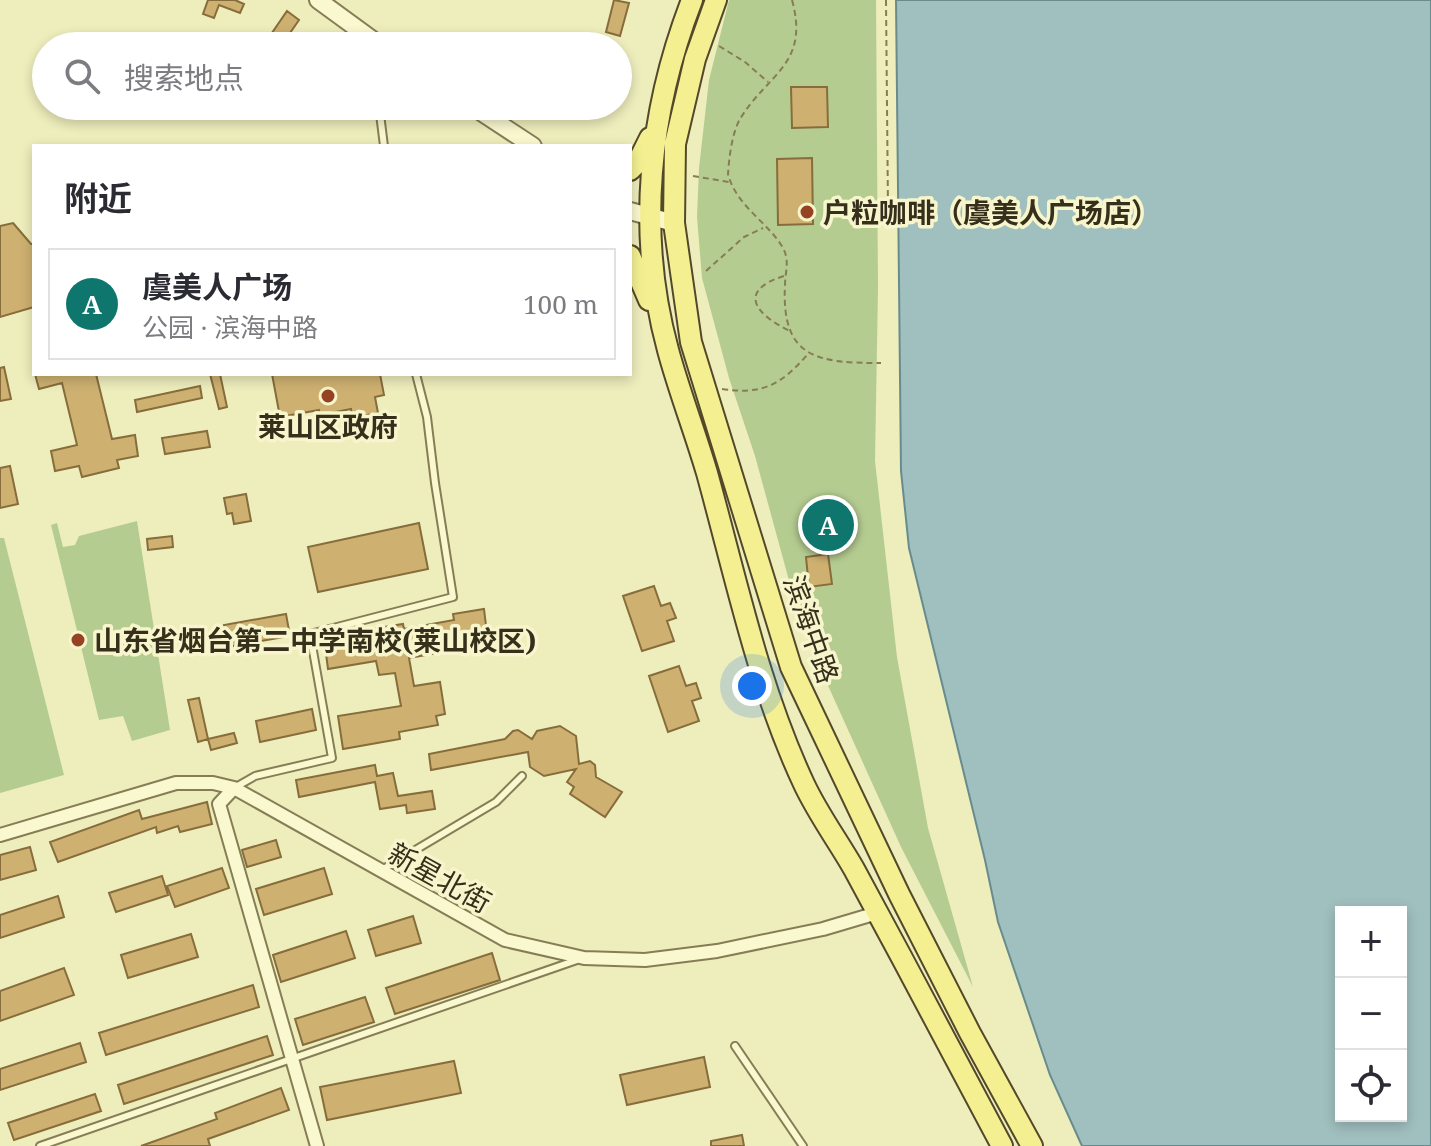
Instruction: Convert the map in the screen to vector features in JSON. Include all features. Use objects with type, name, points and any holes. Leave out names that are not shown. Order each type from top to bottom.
[{"type":"main road","name":"滨海中路","points":[[692,0],[674,46],[654,137],[650,217],[654,285],[668,349],[701,453],[765,687],[805,786],[1002,1146]]},
{"type":"main road","name":"滨海中路","points":[[716,0],[695,59],[675,144],[674,223],[691,342],[791,667],[899,894],[1032,1146]]},
{"type":"main road","points":[[632,168],[649,139],[662,96]]},
{"type":"main road","points":[[632,261],[668,349]]},
{"type":"street","points":[[318,0],[359,32]]},
{"type":"street","points":[[493,120],[530,144]]},
{"type":"street","points":[[632,212],[674,223]]},
{"type":"street","name":"新星北街","points":[[0,835],[176,783],[213,783],[234,788],[505,940],[584,958],[645,960],[717,951],[823,929],[877,913]]},
{"type":"street","points":[[234,788],[219,804],[317,1146]]},
{"type":"lane","points":[[381,120],[384,144]]},
{"type":"lane","points":[[234,788],[255,776],[332,758],[310,634],[453,597],[427,417],[417,376]]},
{"type":"lane","points":[[380,871],[496,802],[522,776]]},
{"type":"lane","points":[[40,1146],[584,958]]},
{"type":"lane","points":[[735,1046],[803,1146]]},
{"type":"path","points":[[792,0],[797,30],[792,50],[782,71],[739,121],[728,166],[730,182],[753,217],[786,253],[784,315],[791,331],[808,353],[831,361],[881,363]]},
{"type":"path","points":[[886,0],[888,209]]},
{"type":"path","points":[[714,44],[727,49],[770,84]]},
{"type":"path","points":[[693,176],[730,182]]},
{"type":"path","points":[[706,271],[744,237],[764,227]]},
{"type":"path","points":[[786,275],[760,286],[756,303],[768,320],[791,331]]},
{"type":"path","points":[[717,388],[762,390],[785,378],[808,353]]},
{"type":"green space","points":[[729,0],[876,0],[878,288],[875,461],[897,657],[928,828],[973,987],[901,847],[802,628],[702,278],[697,217],[699,168],[709,80]]},
{"type":"green space","points":[[137,521],[170,730],[132,741],[123,716],[99,720],[51,525],[57,523],[63,547],[75,545],[79,536]]},
{"type":"green space","points":[[0,538],[4,538],[64,775],[0,793]]},
{"type":"water","points":[[896,0],[1431,0],[1431,1146],[1082,1146],[1050,1075],[998,922],[909,548],[901,471]]},
{"type":"building","points":[[208,0],[235,0],[244,4],[240,13],[219,5],[214,18],[203,14]]},
{"type":"building","points":[[614,0],[629,3],[621,32],[606,32]]},
{"type":"building","points":[[287,11],[299,20],[291,32],[273,32]]},
{"type":"building","points":[[791,87],[827,87],[828,127],[792,128]]},
{"type":"building","points":[[812,158],[813,224],[778,225],[777,159]]},
{"type":"building","points":[[13,223],[32,244],[32,308],[0,317],[0,226]]},
{"type":"building","points":[[4,367],[11,399],[0,401],[0,368]]},
{"type":"building","points":[[36,376],[96,376],[112,439],[135,435],[138,456],[117,460],[119,468],[82,477],[79,466],[55,471],[51,451],[77,445],[62,383],[39,389]]},
{"type":"building","points":[[211,376],[220,376],[227,407],[219,409]]},
{"type":"building","name":"莱山区政府","points":[[272,376],[380,376],[384,395],[375,397],[378,413],[352,418],[351,409],[320,415],[319,410],[280,417]]},
{"type":"building","points":[[200,386],[202,398],[137,412],[135,400]]},
{"type":"building","points":[[207,431],[210,447],[165,454],[162,438]]},
{"type":"building","points":[[10,466],[18,504],[0,508],[0,468]]},
{"type":"building","points":[[246,494],[251,521],[234,524],[232,513],[227,514],[224,498]]},
{"type":"building","points":[[419,523],[428,569],[318,592],[308,547]]},
{"type":"building","points":[[172,536],[173,547],[148,550],[147,539]]},
{"type":"building","points":[[828,554],[832,584],[809,587],[806,557]]},
{"type":"building","points":[[654,586],[661,606],[670,603],[676,618],[667,621],[674,641],[642,651],[623,596]]},
{"type":"building","points":[[484,609],[487,634],[453,639],[455,650],[409,658],[414,686],[440,682],[445,714],[436,716],[438,725],[399,732],[400,739],[343,749],[338,716],[401,706],[395,673],[379,675],[376,661],[328,669],[325,646],[372,639],[371,629],[403,624],[404,629],[454,620],[453,614]]},
{"type":"building","points":[[286,614],[290,636],[227,647],[224,625]]},
{"type":"building","points":[[679,666],[686,686],[696,683],[701,698],[692,701],[699,721],[668,732],[649,676]]},
{"type":"building","points":[[199,698],[208,739],[198,742],[188,700]]},
{"type":"building","points":[[312,709],[316,730],[260,742],[256,721]]},
{"type":"building","points":[[560,726],[576,736],[579,764],[590,761],[595,765],[596,777],[622,792],[605,817],[570,794],[574,787],[567,782],[576,769],[544,776],[530,767],[528,752],[431,770],[429,754],[505,739],[518,730],[532,739],[537,731]]},
{"type":"building","points":[[234,733],[237,743],[211,750],[208,739]]},
{"type":"building","points":[[375,765],[377,776],[393,773],[398,796],[432,791],[435,809],[407,813],[406,805],[380,809],[375,782],[299,797],[296,780]]},
{"type":"building","points":[[207,802],[212,824],[180,832],[178,826],[157,833],[156,827],[58,862],[50,842],[139,810],[142,819]]},
{"type":"building","points":[[276,840],[281,857],[247,867],[242,850]]},
{"type":"building","points":[[30,847],[36,870],[0,880],[0,855]]},
{"type":"building","points":[[222,868],[229,888],[175,907],[167,886]]},
{"type":"building","points":[[324,868],[332,894],[264,915],[256,889]]},
{"type":"building","points":[[162,876],[168,895],[116,912],[109,893]]},
{"type":"building","points":[[58,896],[64,917],[0,938],[0,915]]},
{"type":"building","points":[[413,916],[421,943],[376,956],[368,930]]},
{"type":"building","points":[[346,931],[355,958],[281,982],[273,955]]},
{"type":"building","points":[[191,934],[198,957],[128,978],[121,955]]},
{"type":"building","points":[[492,953],[500,980],[395,1014],[386,988]]},
{"type":"building","points":[[64,968],[74,995],[0,1021],[0,991]]},
{"type":"building","points":[[253,985],[259,1007],[106,1055],[99,1033]]},
{"type":"building","points":[[365,997],[374,1022],[303,1045],[295,1019]]},
{"type":"building","points":[[267,1036],[273,1055],[124,1104],[118,1085]]},
{"type":"building","points":[[80,1043],[86,1062],[0,1090],[0,1069]]},
{"type":"building","points":[[704,1057],[710,1087],[627,1105],[620,1075]]},
{"type":"building","points":[[454,1061],[461,1093],[327,1120],[320,1087]]},
{"type":"building","points":[[281,1088],[289,1110],[208,1139],[210,1146],[141,1146],[217,1119],[215,1113]]},
{"type":"building","points":[[95,1094],[101,1111],[14,1140],[8,1123]]},
{"type":"building","points":[[742,1135],[744,1146],[711,1146],[711,1141]]},
{"type":"place","name":"户粒咖啡（虞美人广场店）","points":[[807,212]]},
{"type":"place","name":"莱山区政府","points":[[328,396]]},
{"type":"place","name":"虞美人广场","points":[[828,525]]},
{"type":"place","name":"山东省烟台第二中学南校(莱山校区)","points":[[78,640]]}]
